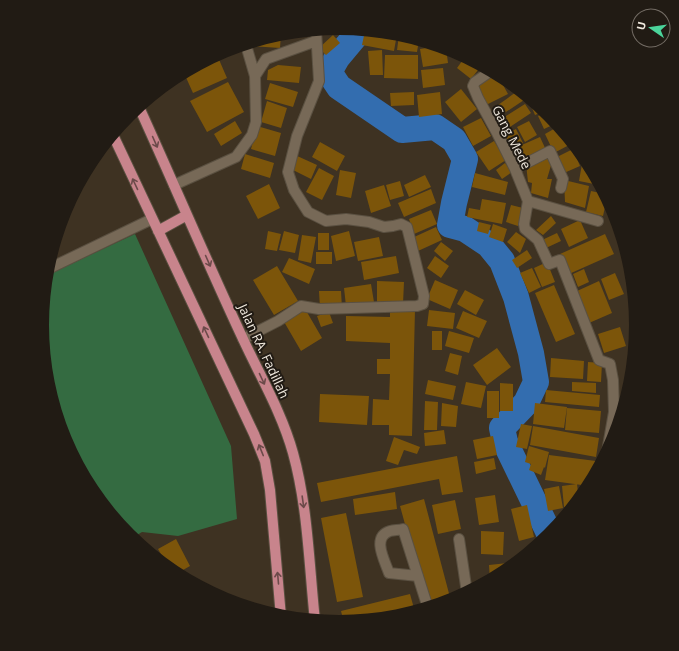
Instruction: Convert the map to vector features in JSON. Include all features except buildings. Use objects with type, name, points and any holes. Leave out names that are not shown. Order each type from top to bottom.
[{"type":"main road","name":"Jalan RA. Fadillah","points":[[142,113],[282,422],[293,452],[304,505],[314,615]]},
{"type":"main road","points":[[115,141],[265,460],[270,490],[280,609]]},
{"type":"main road","points":[[158,231],[187,214]]},
{"type":"street","points":[[255,76],[266,59],[315,36]]},
{"type":"street","points":[[243,339],[278,321],[301,306],[319,309],[417,306],[423,304],[424,296],[407,227],[401,224],[384,227],[369,222],[346,219],[326,221],[308,212],[294,190],[288,172],[297,136],[319,81],[316,36]]},
{"type":"street","points":[[174,185],[236,157],[252,135],[256,122],[255,76],[248,50]]},
{"type":"street","name":"Gang Mede","points":[[486,75],[475,82],[473,86],[515,168],[528,201]]},
{"type":"street","points":[[515,168],[550,151],[563,179],[561,188]]},
{"type":"street","points":[[598,221],[528,201],[524,224],[525,228],[538,240],[549,264],[560,260],[599,360],[610,364],[613,380],[614,412],[611,429]]},
{"type":"street","points":[[56,265],[152,219]]},
{"type":"street","points":[[418,576],[389,573],[380,545],[381,538],[388,531],[403,529],[418,576],[426,603]]},
{"type":"street","points":[[459,539],[466,587]]},
{"type":"green space","points":[[135,234],[231,446],[237,519],[178,536],[142,532],[138,535],[109,502],[88,471],[79,454],[64,419],[59,401],[51,363],[49,326],[51,288],[54,272]]},
{"type":"waterway","points":[[355,36],[337,58],[329,72],[339,87],[402,130],[435,127],[454,140],[465,159],[450,225],[465,229],[489,245],[502,261],[516,297],[531,353],[536,382],[526,403],[502,428],[505,442],[547,529]]}]
